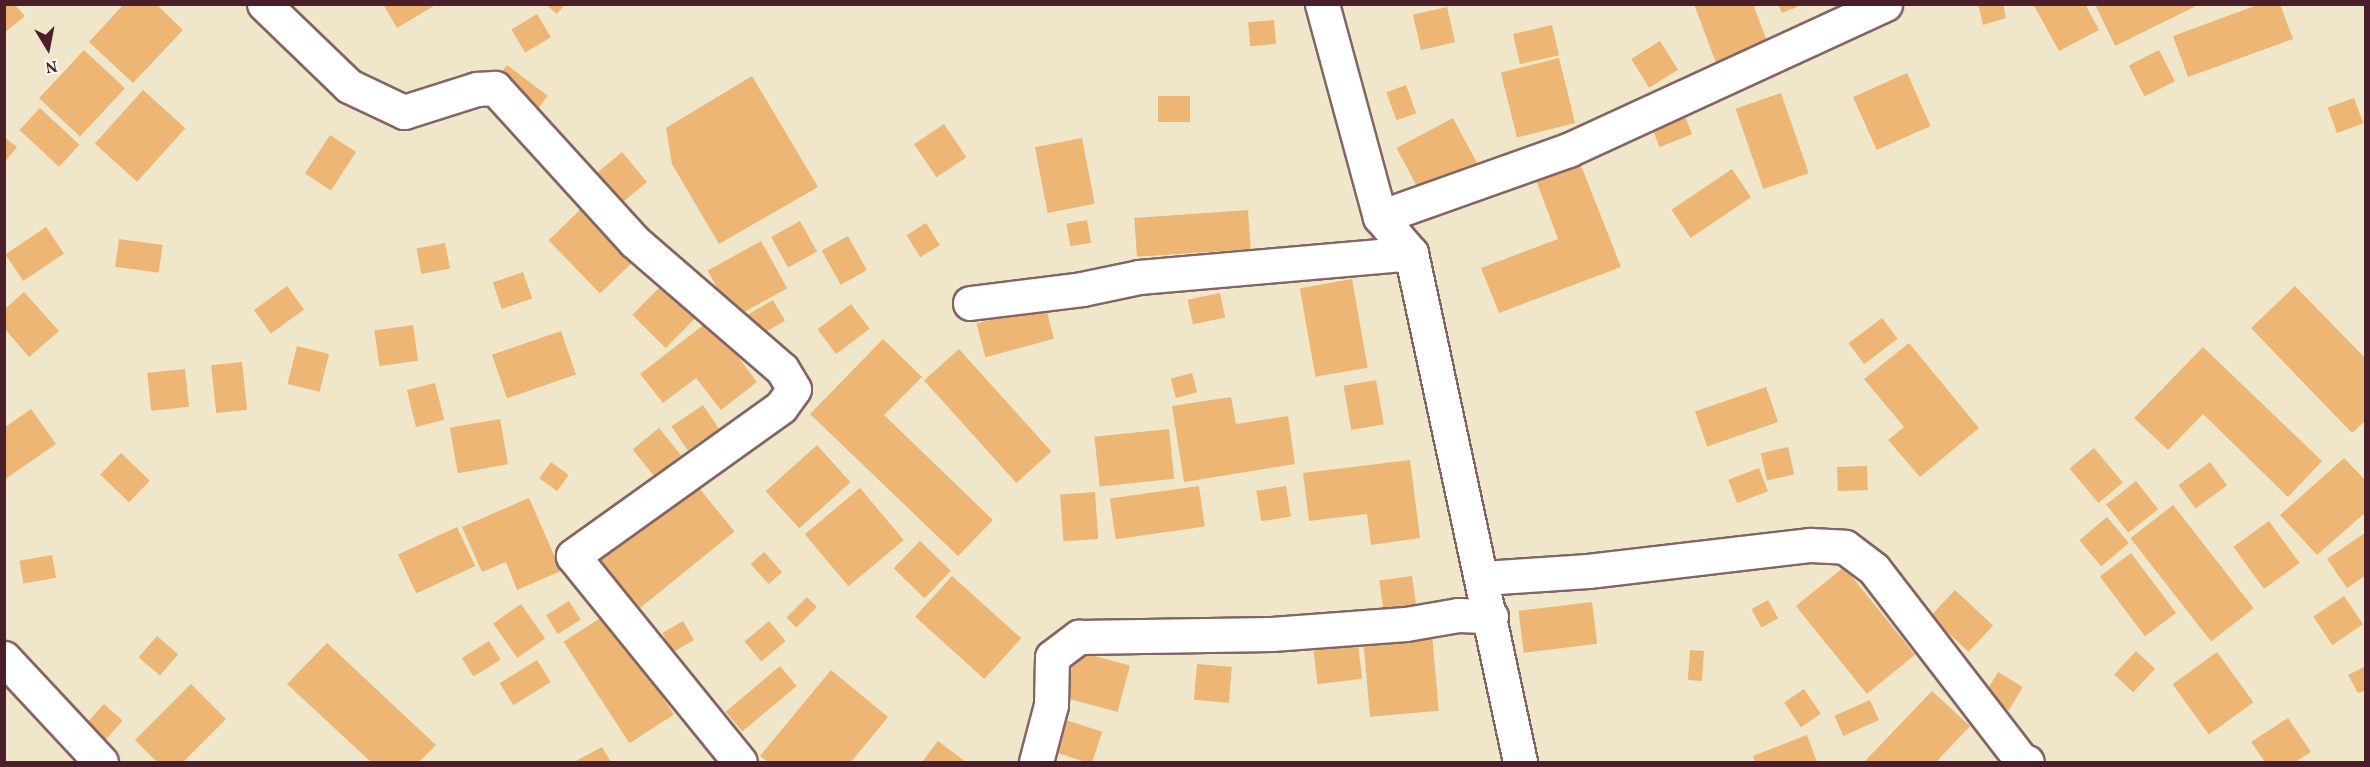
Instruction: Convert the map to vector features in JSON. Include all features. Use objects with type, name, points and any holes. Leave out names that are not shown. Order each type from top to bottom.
[{"type":"street","points":[[264,4],[350,86],[404,112],[477,89],[495,88],[634,241],[782,369],[794,389],[781,407],[573,556],[740,762]]},
{"type":"street","points":[[1322,4],[1380,217],[1411,253],[1491,616],[1520,762]]},
{"type":"street","points":[[1380,217],[1568,150],[1885,4]]},
{"type":"street","points":[[970,303],[1082,289],[1139,277],[1411,253]]},
{"type":"street","points":[[1482,578],[1588,571],[1810,545],[1845,547],[1875,569],[2021,760],[2027,762]]},
{"type":"street","points":[[1036,762],[1051,705],[1052,657],[1079,637],[1272,634],[1406,624],[1458,615],[1491,616]]},
{"type":"street","points":[[4,658],[101,762]]},
{"type":"building","points":[[4,4],[14,4],[25,16],[4,33]]},
{"type":"building","points":[[124,4],[156,4],[183,30],[133,83],[89,42]]},
{"type":"building","points":[[383,4],[437,4],[397,28]]},
{"type":"building","points":[[545,4],[565,4],[557,14]]},
{"type":"building","points":[[1694,4],[1753,4],[1768,44],[1716,63]]},
{"type":"building","points":[[1778,4],[1796,4],[1797,7],[1782,13]]},
{"type":"building","points":[[1978,4],[2003,4],[2006,18],[1983,25]]},
{"type":"building","points":[[2033,4],[2085,4],[2099,30],[2059,51]]},
{"type":"building","points":[[2095,4],[2200,4],[2115,46]]},
{"type":"building","points":[[2260,4],[2280,4],[2293,39],[2188,77],[2173,36]]},
{"type":"building","points":[[1447,7],[1455,42],[1421,50],[1413,15]]},
{"type":"building","points":[[537,14],[551,37],[525,53],[511,29]]},
{"type":"building","points":[[1274,20],[1276,44],[1250,46],[1248,22]]},
{"type":"building","points":[[1552,25],[1559,55],[1520,64],[1513,34]]},
{"type":"building","points":[[1660,41],[1678,70],[1649,88],[1631,59]]},
{"type":"building","points":[[84,50],[125,88],[80,136],[39,98]]},
{"type":"building","points":[[2159,50],[2175,81],[2145,97],[2129,65]]},
{"type":"building","points":[[1559,58],[1575,123],[1517,138],[1501,73]]},
{"type":"building","points":[[507,65],[548,96],[534,114],[493,83]]},
{"type":"building","points":[[1907,73],[1931,126],[1877,150],[1853,97]]},
{"type":"building","points":[[752,76],[818,187],[719,244],[672,164],[666,128]]},
{"type":"building","points":[[1406,85],[1416,113],[1397,120],[1386,92]]},
{"type":"building","points":[[143,90],[185,128],[137,182],[95,144]]},
{"type":"building","points":[[1781,93],[1809,173],[1763,189],[1736,109]]},
{"type":"building","points":[[1158,96],[1190,96],[1190,122],[1158,122]]},
{"type":"building","points":[[2354,98],[2363,123],[2337,133],[2328,108]]},
{"type":"building","points":[[40,108],[79,145],[59,167],[20,130]]},
{"type":"building","points":[[1682,109],[1692,134],[1660,147],[1650,122]]},
{"type":"building","points":[[1453,118],[1478,165],[1421,195],[1396,148]]},
{"type":"building","points":[[944,124],[966,157],[937,177],[914,144]]},
{"type":"building","points":[[330,135],[356,152],[331,190],[305,174]]},
{"type":"building","points":[[4,137],[17,147],[4,163]]},
{"type":"building","points":[[1082,138],[1095,204],[1048,213],[1035,147]]},
{"type":"building","points":[[622,152],[647,182],[622,203],[597,173]]},
{"type":"building","points":[[1580,163],[1621,267],[1499,313],[1481,268],[1558,239],[1536,180]]},
{"type":"building","points":[[1732,169],[1751,197],[1690,238],[1671,210]]},
{"type":"building","points":[[581,209],[632,262],[600,293],[549,240]]},
{"type":"building","points":[[1248,210],[1251,249],[1137,257],[1134,218]]},
{"type":"building","points":[[1087,220],[1091,243],[1070,246],[1066,224]]},
{"type":"building","points":[[800,221],[817,252],[788,268],[771,237]]},
{"type":"building","points":[[926,223],[940,245],[920,257],[906,235]]},
{"type":"building","points":[[46,227],[64,254],[23,281],[5,254]]},
{"type":"building","points":[[848,236],[867,270],[841,285],[822,251]]},
{"type":"building","points":[[119,239],[163,245],[159,273],[115,267]]},
{"type":"building","points":[[761,241],[787,288],[734,318],[708,271]]},
{"type":"building","points":[[445,243],[450,269],[421,274],[417,249]]},
{"type":"building","points":[[523,272],[532,298],[502,309],[493,282]]},
{"type":"building","points":[[1352,279],[1368,368],[1315,377],[1300,288]]},
{"type":"building","points":[[662,285],[695,318],[666,348],[632,315]]},
{"type":"building","points":[[287,286],[304,309],[271,334],[254,310]]},
{"type":"building","points":[[2295,286],[2366,359],[2366,420],[2352,433],[2251,328]]},
{"type":"building","points":[[24,292],[59,331],[29,357],[5,329],[5,309]]},
{"type":"building","points":[[1220,293],[1225,317],[1193,324],[1188,300]]},
{"type":"building","points":[[773,300],[785,321],[757,337],[745,316]]},
{"type":"building","points":[[851,304],[870,329],[836,354],[817,329]]},
{"type":"building","points":[[1045,305],[1054,339],[985,357],[976,323]]},
{"type":"building","points":[[1882,318],[1898,339],[1864,364],[1848,343]]},
{"type":"building","points":[[710,320],[757,382],[721,410],[696,378],[663,403],[640,374]]},
{"type":"building","points":[[413,325],[418,361],[379,366],[374,330]]},
{"type":"building","points":[[561,331],[576,374],[507,398],[492,355]]},
{"type":"building","points":[[883,339],[922,377],[884,415],[993,520],[958,556],[810,414]]},
{"type":"building","points":[[1909,343],[1979,428],[1920,477],[1888,440],[1904,427],[1864,379]]},
{"type":"building","points":[[297,346],[329,354],[320,392],[288,384]]},
{"type":"building","points":[[2203,347],[2322,461],[2288,497],[2203,414],[2168,450],[2134,418]]},
{"type":"building","points":[[959,349],[1051,452],[1016,483],[924,380]]},
{"type":"building","points":[[242,362],[247,410],[216,413],[211,365]]},
{"type":"building","points":[[185,369],[189,407],[151,411],[147,373]]},
{"type":"building","points":[[1192,373],[1197,392],[1176,398],[1171,379]]},
{"type":"building","points":[[1376,380],[1384,424],[1351,430],[1344,386]]},
{"type":"building","points":[[435,383],[444,420],[416,427],[407,390]]},
{"type":"building","points":[[1766,387],[1778,422],[1707,446],[1695,411]]},
{"type":"building","points":[[1231,397],[1236,424],[1288,416],[1295,464],[1184,482],[1172,406]]},
{"type":"building","points":[[703,405],[719,429],[688,450],[671,426]]},
{"type":"building","points":[[31,409],[56,444],[4,480],[4,428]]},
{"type":"building","points":[[500,419],[508,464],[458,473],[450,428]]},
{"type":"building","points":[[659,428],[681,455],[655,477],[633,449]]},
{"type":"building","points":[[1169,429],[1174,479],[1100,487],[1094,437]]},
{"type":"building","points":[[817,445],[850,482],[799,528],[766,491]]},
{"type":"building","points":[[1788,447],[1794,474],[1767,481],[1761,453]]},
{"type":"building","points":[[2094,448],[2123,482],[2098,503],[2069,469]]},
{"type":"building","points":[[121,453],[150,481],[129,502],[100,475]]},
{"type":"building","points":[[2344,458],[2366,481],[2366,512],[2317,555],[2280,515]]},
{"type":"building","points":[[1410,460],[1420,538],[1371,545],[1367,514],[1309,521],[1303,473]]},
{"type":"building","points":[[551,462],[569,475],[557,491],[539,478]]},
{"type":"building","points":[[2210,462],[2227,485],[2195,508],[2178,485]]},
{"type":"building","points":[[1867,466],[1868,490],[1838,491],[1837,467]]},
{"type":"building","points":[[1759,468],[1768,491],[1737,503],[1728,480]]},
{"type":"building","points":[[691,478],[734,532],[634,613],[591,559]]},
{"type":"building","points":[[2136,481],[2158,509],[2128,533],[2106,504]]},
{"type":"building","points":[[1199,486],[1205,527],[1116,539],[1110,499]]},
{"type":"building","points":[[1286,486],[1291,517],[1261,521],[1256,491]]},
{"type":"building","points":[[860,488],[904,540],[849,586],[805,534]]},
{"type":"building","points":[[1095,492],[1098,539],[1063,541],[1060,494]]},
{"type":"building","points":[[529,498],[561,571],[517,590],[506,562],[482,572],[462,527]]},
{"type":"building","points":[[2173,505],[2254,608],[2211,641],[2130,538]]},
{"type":"building","points":[[2107,517],[2129,543],[2101,566],[2079,540]]},
{"type":"building","points":[[2269,521],[2300,563],[2264,589],[2233,547]]},
{"type":"building","points":[[457,527],[475,566],[416,593],[398,554]]},
{"type":"building","points":[[2366,532],[2366,575],[2347,588],[2327,559]]},
{"type":"building","points":[[920,541],[951,571],[925,598],[894,568]]},
{"type":"building","points":[[764,552],[782,572],[769,584],[751,564]]},
{"type":"building","points":[[2131,553],[2176,613],[2145,636],[2100,576]]},
{"type":"building","points":[[52,555],[56,578],[23,583],[20,561]]},
{"type":"building","points":[[1844,567],[1915,655],[1867,694],[1796,606]]},
{"type":"building","points":[[952,576],[1021,638],[984,679],[915,617]]},
{"type":"building","points":[[1412,576],[1417,610],[1384,614],[1379,581]]},
{"type":"building","points":[[1955,590],[1993,625],[1968,652],[1930,616]]},
{"type":"building","points":[[2344,596],[2363,624],[2332,645],[2313,617]]},
{"type":"building","points":[[807,597],[817,607],[796,627],[786,618]]},
{"type":"building","points":[[1768,600],[1778,618],[1762,628],[1751,609]]},
{"type":"building","points":[[569,601],[581,620],[558,634],[546,615]]},
{"type":"building","points":[[1592,602],[1597,644],[1524,653],[1519,611]]},
{"type":"building","points":[[521,604],[545,638],[517,658],[493,624]]},
{"type":"building","points":[[608,613],[674,714],[629,743],[564,642]]},
{"type":"building","points":[[683,621],[694,640],[673,652],[662,633]]},
{"type":"building","points":[[769,621],[786,641],[761,661],[744,642]]},
{"type":"building","points":[[1432,634],[1439,711],[1370,717],[1363,640]]},
{"type":"building","points":[[157,636],[178,654],[160,676],[139,657]]},
{"type":"building","points":[[489,641],[501,660],[474,677],[462,658]]},
{"type":"building","points":[[327,643],[436,745],[419,762],[371,762],[287,684]]},
{"type":"building","points":[[1358,645],[1362,679],[1317,684],[1313,650]]},
{"type":"building","points":[[1072,650],[1130,666],[1118,712],[1060,696]]},
{"type":"building","points":[[1690,650],[1704,651],[1702,681],[1688,680]]},
{"type":"building","points":[[2136,651],[2155,669],[2133,692],[2114,674]]},
{"type":"building","points":[[2217,652],[2253,702],[2209,734],[2173,684]]},
{"type":"building","points":[[537,660],[551,682],[513,705],[500,683]]},
{"type":"building","points":[[1197,664],[1232,667],[1229,703],[1194,700]]},
{"type":"building","points":[[780,666],[797,686],[742,732],[726,712]]},
{"type":"building","points":[[2366,666],[2366,690],[2358,693],[2348,675]]},
{"type":"building","points":[[831,670],[888,717],[851,762],[768,762],[760,756]]},
{"type":"building","points":[[1998,672],[2023,687],[2009,710],[1984,695]]},
{"type":"building","points":[[191,684],[226,719],[183,762],[157,762],[135,740]]},
{"type":"building","points":[[1804,689],[1821,714],[1801,727],[1784,702]]},
{"type":"building","points":[[1932,691],[1970,726],[1936,762],[1864,762]]},
{"type":"building","points":[[1870,700],[1879,720],[1843,736],[1834,716]]},
{"type":"building","points":[[104,704],[123,721],[103,743],[84,726]]},
{"type":"building","points":[[2288,718],[2311,752],[2295,762],[2265,762],[2251,742]]},
{"type":"building","points":[[1066,720],[1102,732],[1092,762],[1055,752]]},
{"type":"building","points":[[1807,735],[1817,762],[1755,762],[1753,756]]},
{"type":"building","points":[[938,741],[966,762],[922,762]]},
{"type":"building","points":[[602,747],[611,762],[574,762]]}]
